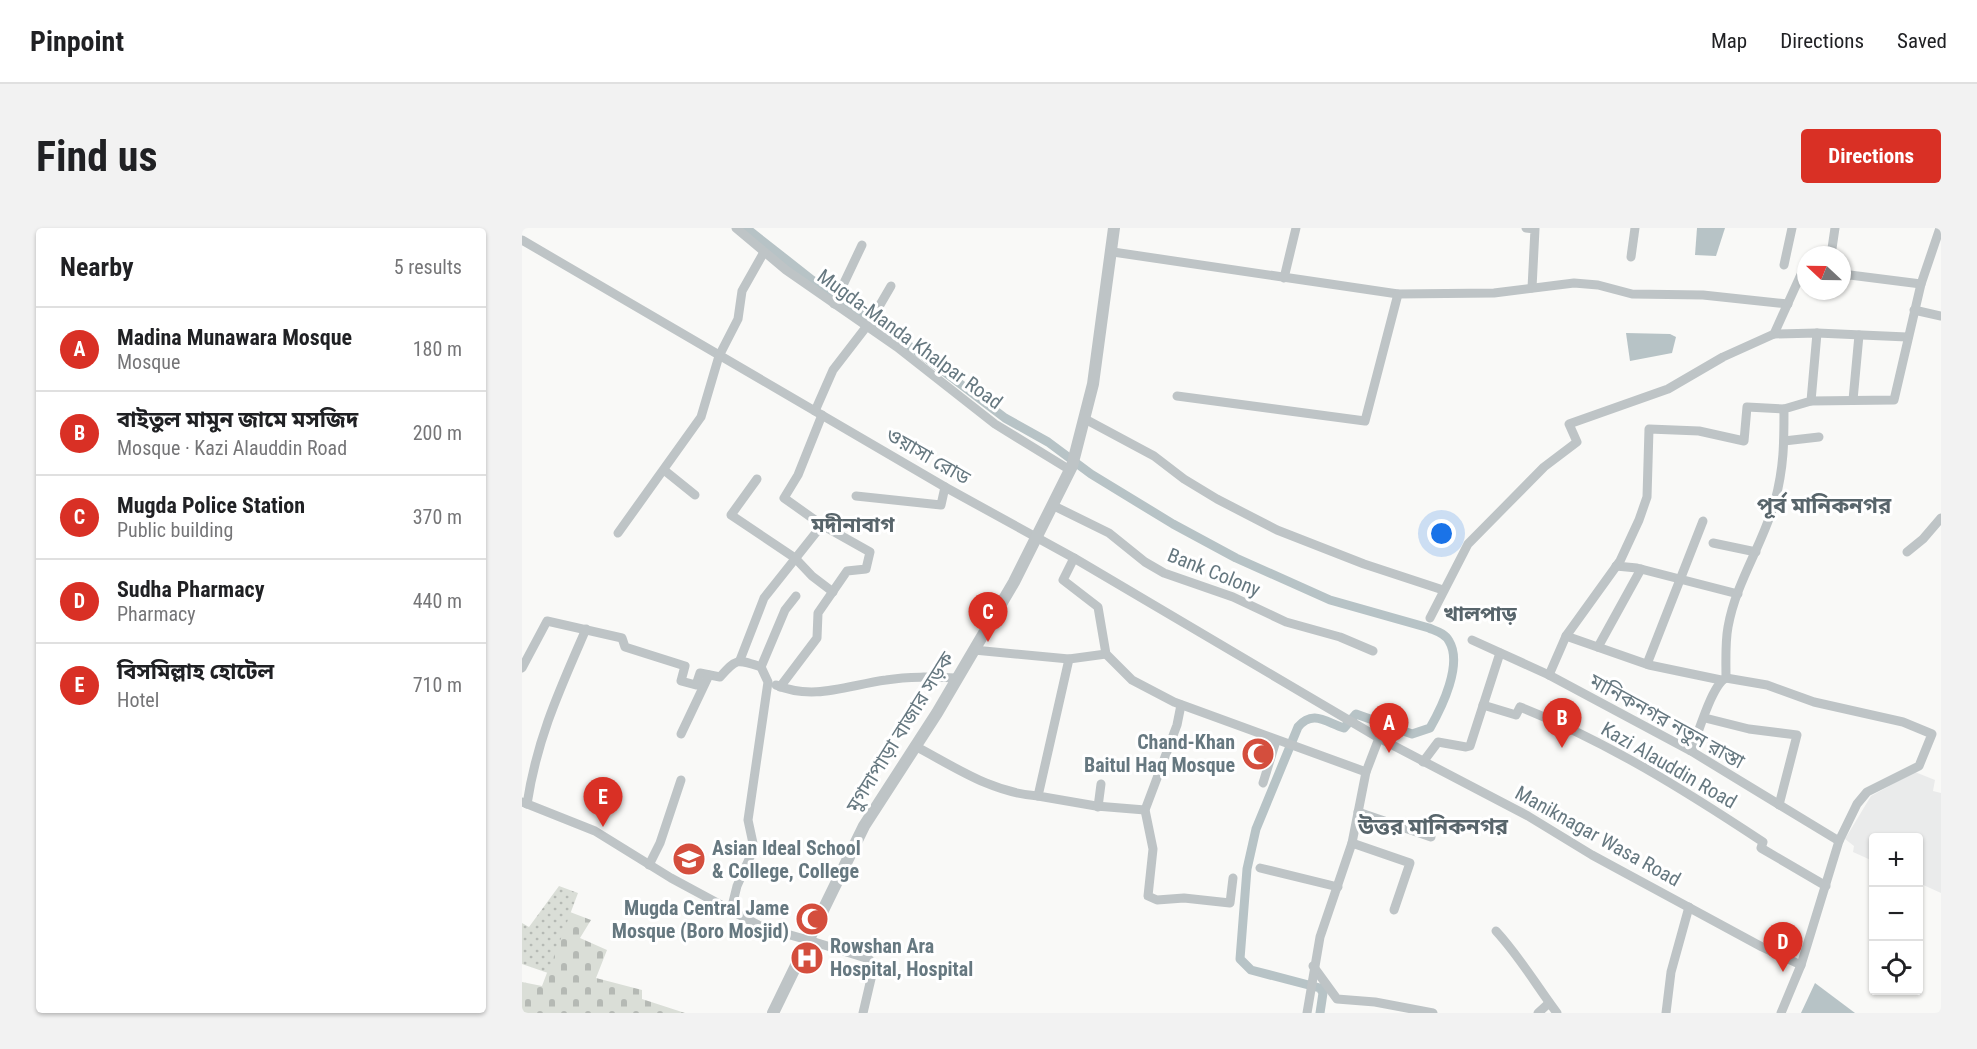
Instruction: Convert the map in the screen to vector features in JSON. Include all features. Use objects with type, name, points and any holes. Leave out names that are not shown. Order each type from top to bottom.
[{"type":"street","name":"Mugda-Manda Khalpar Road","points":[[736,228],[764,252],[870,321],[995,423],[1071,468]]},
{"type":"street","name":"মুগদাপাড়া বাজার সড়ক","points":[[773,1013],[864,826],[1014,582],[1071,468],[1093,384],[1113,252],[1114,228]]},
{"type":"street","points":[[1284,278],[1296,228]]},
{"type":"street","points":[[1526,228],[1535,229],[1532,288]]},
{"type":"street","points":[[1631,257],[1635,228]]},
{"type":"street","points":[[1784,265],[1792,228]]},
{"type":"street","points":[[1832,246],[1835,228]]},
{"type":"street","points":[[1549,675],[1566,636],[1616,566],[1647,497],[1649,429],[1699,431],[1744,441],[1747,407],[1784,409],[1810,402],[1894,400],[1914,310],[1940,228]]},
{"type":"street","name":"ওয়াসা রোড","points":[[522,240],[945,488],[1074,558],[1379,738]]},
{"type":"street","points":[[837,299],[862,245]]},
{"type":"street","points":[[618,533],[701,417],[719,356],[738,319],[742,291],[764,252]]},
{"type":"street","points":[[1113,252],[1398,294],[1494,293],[1574,283],[1598,285],[1632,294],[1703,295],[1788,304]]},
{"type":"street","points":[[1851,275],[1921,284]]},
{"type":"street","points":[[1774,334],[1797,284]]},
{"type":"street","points":[[780,687],[817,638],[818,613],[847,571],[866,568],[870,552],[822,525],[784,498],[802,466],[833,370],[870,321],[891,286]]},
{"type":"street","points":[[1177,396],[1365,421],[1398,294]]},
{"type":"street","points":[[1914,310],[1941,316]]},
{"type":"street","points":[[1430,618],[1468,544],[1544,467],[1577,442],[1569,424],[1668,389],[1723,357],[1774,334],[1817,333],[1907,337]]},
{"type":"street","points":[[1810,402],[1817,333]]},
{"type":"street","points":[[1853,400],[1859,335]]},
{"type":"street","points":[[1691,751],[1724,679],[1728,626],[1738,594],[1775,500],[1785,459],[1784,409]]},
{"type":"street","points":[[1085,419],[1154,456],[1184,479],[1217,499],[1276,530],[1364,564],[1443,590]]},
{"type":"street","points":[[1784,441],[1819,437]]},
{"type":"street","points":[[664,470],[694,495]]},
{"type":"street","points":[[757,479],[731,515],[795,558],[832,592]]},
{"type":"street","points":[[856,496],[941,505],[945,488]]},
{"type":"street","name":"Bank Colony","points":[[1052,505],[1108,533],[1145,562],[1164,573],[1233,597],[1286,622],[1340,638],[1373,651]]},
{"type":"street","points":[[1906,552],[1923,539],[1941,518]]},
{"type":"street","points":[[1647,664],[1703,521]]},
{"type":"street","points":[[740,660],[764,598],[822,525]]},
{"type":"street","points":[[1713,543],[1756,552]]},
{"type":"street","points":[[1074,558],[1063,579],[1098,607],[1106,654],[1132,680],[1181,705],[1366,772]]},
{"type":"street","points":[[1616,566],[1641,569],[1738,594]]},
{"type":"street","points":[[1598,647],[1641,569]]},
{"type":"street","points":[[761,667],[785,610],[796,596]]},
{"type":"street","points":[[522,668],[547,621],[622,638],[625,647],[685,666],[681,681],[696,685],[700,673],[720,677],[734,662],[740,660],[761,667],[768,682],[748,820],[754,848],[733,897],[731,910]]},
{"type":"street","points":[[586,629],[545,723],[524,803],[595,831],[649,865],[762,927],[870,959],[874,966],[863,1013]]},
{"type":"street","points":[[1566,636],[1647,664],[1706,679],[1767,685],[1814,702],[1873,714],[1932,734],[1919,766],[1867,792],[1857,804],[1839,841],[1801,965],[1781,1013]]},
{"type":"street","name":"মানিকনগর নতুন রাস্তা","points":[[1472,640],[1549,675],[1691,751],[1839,841]]},
{"type":"street","points":[[974,650],[1069,659],[1106,654]]},
{"type":"street","points":[[1423,762],[1438,742],[1470,746],[1500,653]]},
{"type":"street","points":[[1038,796],[1069,659]]},
{"type":"street","points":[[681,734],[709,675]]},
{"type":"street","points":[[768,682],[801,693],[822,694],[846,686],[909,677],[956,678]]},
{"type":"street","points":[[1181,705],[1177,725],[1145,810],[1153,849],[1148,896],[1157,900],[1184,898],[1230,903],[1233,878]]},
{"type":"street","name":"Kazi Alauddin Road","points":[[1483,705],[1516,716],[1520,707],[1612,751],[1689,793],[1763,842],[1761,848],[1826,886]]},
{"type":"street","points":[[1705,718],[1749,729],[1797,735],[1779,805]]},
{"type":"street","points":[[1307,1013],[1313,970],[1352,843],[1366,772],[1379,738]]},
{"type":"street","name":"Maniknagar Wasa Road","points":[[1379,738],[1528,816],[1689,907],[1801,965]]},
{"type":"street","points":[[1263,783],[1278,742]]},
{"type":"street","points":[[915,746],[979,781],[1010,792],[1098,807],[1145,810]]},
{"type":"street","points":[[649,865],[660,843],[681,780]]},
{"type":"street","points":[[1098,807],[1101,784]]},
{"type":"street","points":[[1358,812],[1431,837]]},
{"type":"street","points":[[1352,843],[1410,863],[1394,910]]},
{"type":"street","points":[[1260,868],[1338,887]]},
{"type":"street","points":[[1666,1013],[1671,972],[1689,907]]},
{"type":"street","points":[[1496,931],[1530,970],[1557,1013]]},
{"type":"street","points":[[1313,970],[1337,999],[1352,1003],[1375,1002],[1433,1013]]},
{"type":"street","points":[[1538,1013],[1549,1003]]},
{"type":"shaded area","points":[[1697,228],[1725,228],[1716,256],[1695,255]]},
{"type":"shaded area","points":[[1626,333],[1670,334],[1676,337],[1672,353],[1630,361]]},
{"type":"shaded area","points":[[1915,772],[1935,780],[1933,791],[1941,793],[1941,893],[1923,885],[1923,833],[1869,833],[1869,859],[1853,852],[1854,846],[1845,839],[1871,796]]},
{"type":"shaded area","points":[[1815,983],[1855,1013],[1801,1013]]},
{"type":"green space","points":[[559,886],[578,893],[548,973],[522,964],[522,923],[529,927]]},
{"type":"green space","points":[[570,912],[591,920],[580,938],[607,950],[596,978],[642,990],[642,999],[685,1013],[522,1013],[522,982],[542,986]]},
{"type":"waterway","points":[[746,228],[812,280],[921,354],[1005,418],[1048,442],[1091,474],[1173,524],[1236,558],[1330,600],[1429,628],[1447,638],[1453,650],[1452,673],[1445,697],[1430,728],[1412,734],[1356,714],[1344,728],[1320,719],[1309,719],[1298,727],[1256,829],[1247,869],[1240,959],[1251,970],[1320,988],[1323,993],[1320,1013]]},
{"type":"place","name":"Mugda Police Station","points":[[988,642]]},
{"type":"place","name":"বাইতুল মামুন জামে মসজিদ","points":[[1562,748]]},
{"type":"place","name":"Madina Munawara Mosque","points":[[1389,753]]},
{"type":"place","name":"Chand-Khan Baitul Haq Mosque","points":[[1258,754]]},
{"type":"place","name":"বিসমিল্লাহ হোটেল","points":[[603,827]]},
{"type":"place","name":"Asian Ideal School & College, College","points":[[689,859]]},
{"type":"place","name":"Mugda Central Jame Mosque (Boro Mosjid)","points":[[812,919]]},
{"type":"place","name":"Rowshan Ara Hospital, Hospital","points":[[807,958]]},
{"type":"place","name":"Sudha Pharmacy","points":[[1783,972]]},
{"type":"district","name":"পূর্ব মানিকনগর","points":[[1824,505]]},
{"type":"district","name":"মদীনাবাগ","points":[[853,525]]},
{"type":"district","name":"খালপাড়","points":[[1480,614]]},
{"type":"district","name":"উত্তর মানিকনগর","points":[[1433,826]]}]
